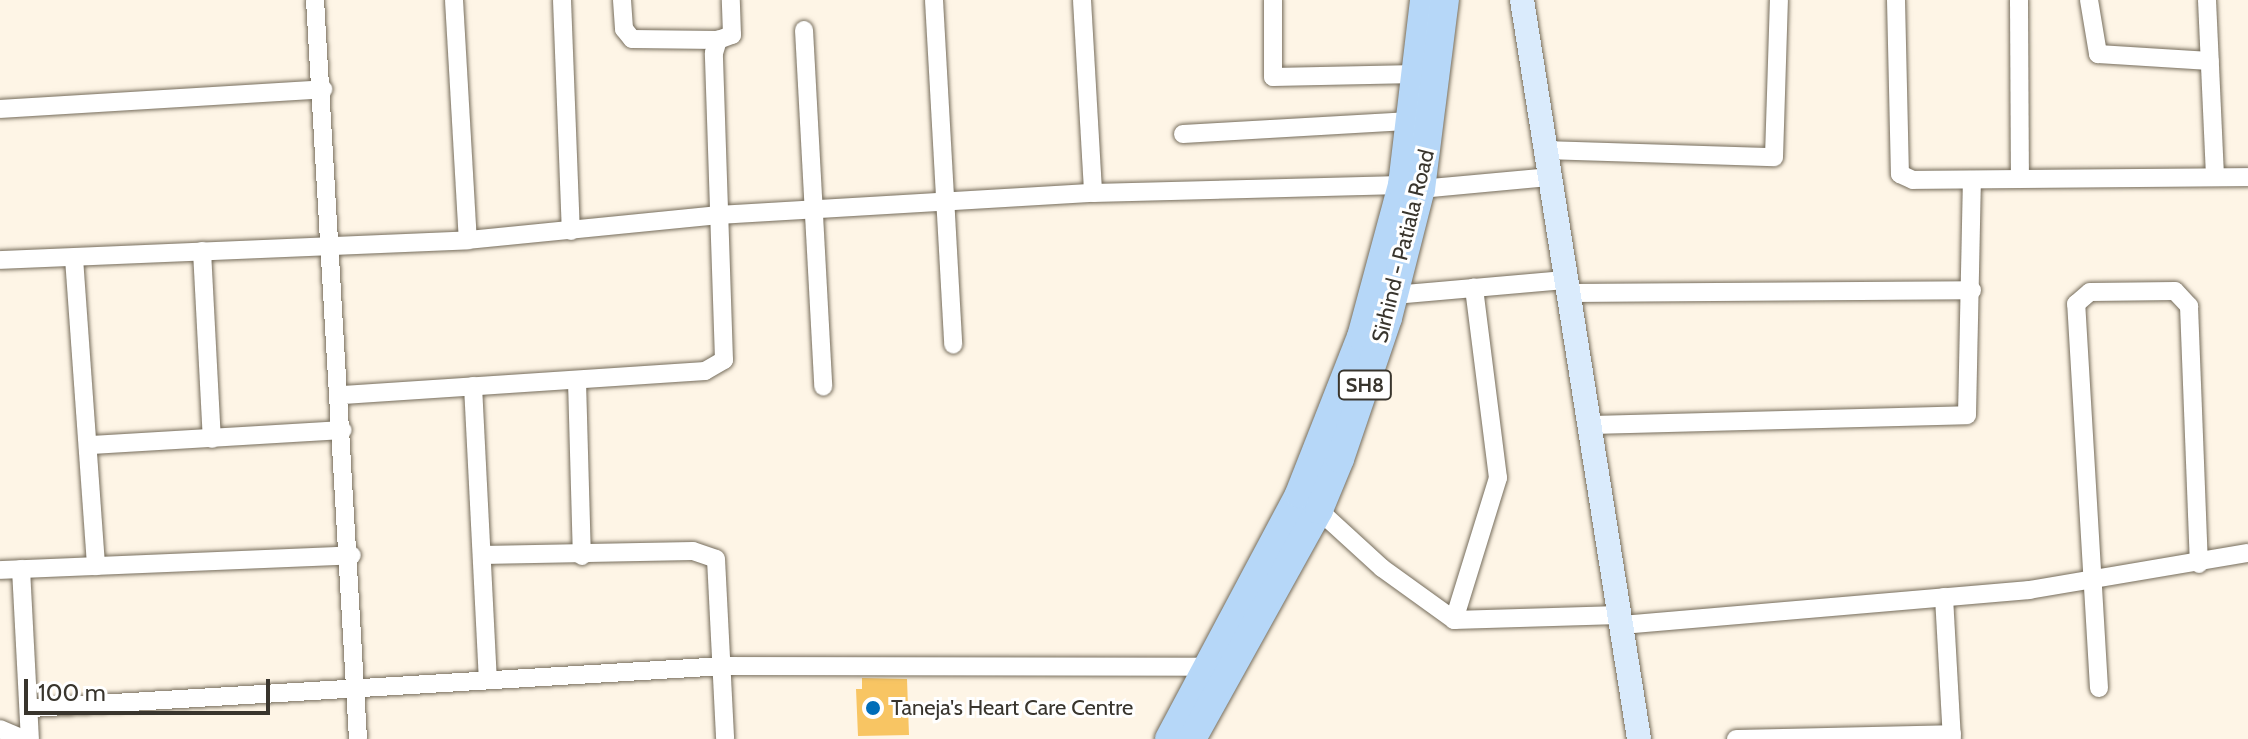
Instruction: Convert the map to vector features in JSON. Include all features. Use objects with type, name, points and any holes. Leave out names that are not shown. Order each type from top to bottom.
[{"type":"main road","points":[[1169,739],[1208,667],[1309,502],[1411,187],[1411,121],[1424,0]]},
{"type":"main road","name":"Sirhind - Patiala Road","points":[[1192,739],[1309,502],[1394,295],[1445,0]]},
{"type":"street","points":[[315,0],[343,395],[358,739]]},
{"type":"street","points":[[454,0],[468,240]]},
{"type":"street","points":[[562,0],[571,231]]},
{"type":"street","points":[[622,0],[624,29],[632,39],[718,40],[732,35],[731,0]]},
{"type":"street","points":[[934,0],[953,344]]},
{"type":"street","points":[[1082,0],[1093,193]]},
{"type":"street","points":[[1273,0],[1273,77],[1417,74]]},
{"type":"street","points":[[1522,0],[1639,739]]},
{"type":"street","points":[[1545,150],[1774,157],[1779,0]]},
{"type":"street","points":[[1896,0],[1900,174],[1913,180],[2248,177]]},
{"type":"street","points":[[2019,0],[2020,178]]},
{"type":"street","points":[[2089,0],[2098,54],[2210,61]]},
{"type":"street","points":[[2207,0],[2215,177]]},
{"type":"street","points":[[804,30],[823,386]]},
{"type":"street","points":[[343,395],[705,371],[724,360],[728,349],[718,215],[718,40]]},
{"type":"street","points":[[0,109],[323,89]]},
{"type":"street","points":[[1183,134],[1411,121]]},
{"type":"street","points":[[0,260],[468,240],[718,215],[1093,193],[1411,187],[1550,177]]},
{"type":"street","points":[[1591,425],[1967,415],[1972,180]]},
{"type":"street","points":[[202,251],[212,439]]},
{"type":"street","points":[[74,258],[92,445],[96,566]]},
{"type":"street","points":[[1394,295],[1474,288],[1568,286],[1972,290]]},
{"type":"street","points":[[1454,620],[1498,478],[1474,288]]},
{"type":"street","points":[[2099,688],[2076,304],[2090,292],[2175,291],[2189,306],[2199,564]]},
{"type":"street","points":[[577,381],[582,556]]},
{"type":"street","points":[[473,386],[488,678]]},
{"type":"street","points":[[92,445],[343,430]]},
{"type":"street","points":[[1309,502],[1382,568],[1454,620],[1620,620],[1944,597],[2092,582],[2248,553]]},
{"type":"street","points":[[482,555],[582,556],[693,551],[716,559],[725,666],[725,739]]},
{"type":"street","points":[[0,570],[352,555]]},
{"type":"street","points":[[0,729],[27,739],[32,708],[21,569]]},
{"type":"street","points":[[1736,739],[1952,736],[1944,597]]},
{"type":"street","points":[[32,708],[355,684],[725,666],[1208,667]]},
{"type":"building","points":[[862,678],[907,679],[909,735],[858,736],[856,689],[862,689]]},
{"type":"place","name":"Taneja's Heart Care Centre","points":[[873,708]]}]
